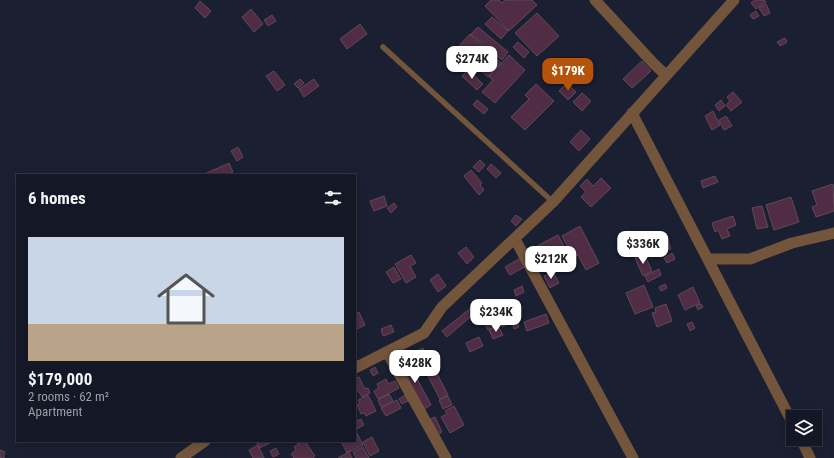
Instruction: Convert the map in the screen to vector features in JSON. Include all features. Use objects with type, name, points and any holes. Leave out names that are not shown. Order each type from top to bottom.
[{"type":"street","points":[[595,0],[666,75]]},
{"type":"street","points":[[356,368],[424,333],[442,307],[553,202],[734,0]]},
{"type":"street","points":[[632,113],[786,410]]},
{"type":"street","points":[[708,259],[750,259],[792,243],[834,233]]},
{"type":"street","points":[[515,239],[633,458]]},
{"type":"street","points":[[387,352],[446,458]]},
{"type":"street","points":[[182,458],[204,442]]},
{"type":"street","points":[[804,446],[810,458]]},
{"type":"lane","points":[[383,47],[553,202]]},
{"type":"building","points":[[491,0],[499,0],[502,3],[505,0],[532,0],[537,5],[509,31],[485,6]]},
{"type":"building","points":[[755,0],[764,0],[766,2],[756,9],[751,3]]},
{"type":"building","points":[[200,1],[211,11],[205,18],[195,8]]},
{"type":"building","points":[[766,4],[770,13],[764,16],[759,8]]},
{"type":"building","points":[[251,9],[263,24],[254,32],[242,17]]},
{"type":"building","points":[[756,11],[759,16],[753,19],[750,15]]},
{"type":"building","points":[[537,13],[559,36],[537,56],[515,33]]},
{"type":"building","points":[[272,15],[276,21],[268,26],[264,20]]},
{"type":"building","points":[[492,17],[508,31],[501,39],[485,24]]},
{"type":"building","points":[[360,24],[367,34],[347,49],[340,39]]},
{"type":"building","points":[[478,27],[508,52],[502,60],[471,34]]},
{"type":"building","points":[[470,34],[501,63],[488,77],[457,48]]},
{"type":"building","points":[[785,38],[787,42],[780,46],[777,42]]},
{"type":"building","points":[[518,42],[529,52],[524,58],[513,47]]},
{"type":"building","points":[[509,55],[525,70],[495,103],[482,92],[493,80],[489,77]]},
{"type":"building","points":[[642,61],[651,71],[632,88],[623,79]]},
{"type":"building","points":[[468,70],[483,84],[477,90],[462,76]]},
{"type":"building","points":[[274,71],[285,85],[277,91],[266,76]]},
{"type":"building","points":[[300,79],[304,83],[298,88],[294,84]]},
{"type":"building","points":[[314,79],[319,86],[304,97],[299,89]]},
{"type":"building","points":[[567,83],[576,92],[568,100],[559,91]]},
{"type":"building","points":[[536,84],[554,101],[525,130],[511,117],[529,99],[525,95]]},
{"type":"building","points":[[733,92],[742,102],[731,111],[726,105],[730,101],[727,97]]},
{"type":"building","points":[[582,93],[591,101],[582,111],[573,102]]},
{"type":"building","points":[[477,100],[488,109],[484,114],[473,105]]},
{"type":"building","points":[[721,100],[725,106],[719,111],[715,105]]},
{"type":"building","points":[[713,111],[720,125],[712,130],[705,116]]},
{"type":"building","points":[[726,116],[732,126],[724,130],[719,120]]},
{"type":"building","points":[[581,130],[590,139],[579,151],[570,142]]},
{"type":"building","points":[[238,147],[243,157],[237,161],[231,151]]},
{"type":"building","points":[[480,160],[485,165],[479,172],[473,167]]},
{"type":"building","points":[[229,163],[233,172],[228,174],[204,174]]},
{"type":"building","points":[[491,164],[501,173],[496,178],[487,169]]},
{"type":"building","points":[[471,170],[482,183],[480,185],[484,190],[479,195],[464,176]]},
{"type":"building","points":[[715,176],[718,182],[703,188],[701,181]]},
{"type":"building","points":[[601,178],[611,188],[591,207],[581,197],[586,192],[580,186],[587,179],[593,186]]},
{"type":"building","points":[[833,184],[834,211],[816,217],[812,207],[817,205],[812,191]]},
{"type":"building","points":[[384,196],[387,206],[374,211],[370,201]]},
{"type":"building","points":[[791,197],[799,222],[774,230],[766,205]]},
{"type":"building","points":[[394,203],[397,207],[391,213],[387,208]]},
{"type":"building","points":[[762,206],[768,227],[757,229],[752,208]]},
{"type":"building","points":[[516,215],[522,219],[516,226],[511,221]]},
{"type":"building","points":[[733,216],[736,225],[727,229],[730,236],[722,239],[718,230],[715,232],[712,223]]},
{"type":"building","points":[[580,226],[599,263],[586,270],[578,255],[573,257],[562,236]]},
{"type":"building","points":[[558,235],[570,258],[548,268],[537,246]]},
{"type":"building","points":[[668,240],[671,249],[652,257],[648,249]]},
{"type":"building","points":[[644,244],[647,252],[640,255],[636,247]]},
{"type":"building","points":[[466,247],[474,257],[467,264],[458,253]]},
{"type":"building","points":[[672,253],[675,259],[667,263],[664,258]]},
{"type":"building","points":[[644,254],[652,271],[643,276],[635,258]]},
{"type":"building","points":[[411,255],[416,263],[410,266],[416,277],[406,283],[395,264]]},
{"type":"building","points":[[522,257],[526,266],[510,275],[505,267]]},
{"type":"building","points":[[394,267],[401,279],[393,283],[386,272]]},
{"type":"building","points":[[659,269],[661,275],[648,282],[645,276]]},
{"type":"building","points":[[553,272],[559,283],[550,288],[544,276]]},
{"type":"building","points":[[438,274],[446,286],[438,292],[430,280]]},
{"type":"building","points":[[665,284],[667,288],[661,291],[659,287]]},
{"type":"building","points":[[644,285],[653,307],[635,314],[626,293]]},
{"type":"building","points":[[522,286],[524,292],[516,296],[514,290]]},
{"type":"building","points":[[693,287],[700,303],[685,310],[678,295]]},
{"type":"building","points":[[666,304],[672,321],[657,327],[652,313],[656,312],[655,308]]},
{"type":"building","points":[[701,304],[703,307],[698,310],[696,306]]},
{"type":"building","points":[[472,307],[476,312],[447,337],[442,331]]},
{"type":"building","points":[[496,308],[501,316],[496,318],[499,324],[488,330],[481,317]]},
{"type":"building","points":[[359,312],[365,325],[356,330],[356,314]]},
{"type":"building","points":[[546,314],[549,323],[527,331],[524,322]]},
{"type":"building","points":[[504,315],[508,324],[502,327],[498,318]]},
{"type":"building","points":[[516,320],[519,327],[514,329],[512,322]]},
{"type":"building","points":[[692,322],[695,328],[690,331],[687,324]]},
{"type":"building","points":[[391,325],[394,332],[383,336],[381,329]]},
{"type":"building","points":[[498,326],[503,335],[493,339],[489,330]]},
{"type":"building","points":[[479,337],[483,346],[470,352],[466,343]]},
{"type":"building","points":[[423,348],[428,359],[415,365],[410,354]]},
{"type":"building","points":[[406,358],[431,405],[424,409],[399,362]]},
{"type":"building","points":[[429,358],[448,395],[440,399],[421,363]]},
{"type":"building","points":[[375,367],[378,373],[373,376],[370,370]]},
{"type":"building","points":[[359,377],[365,389],[368,388],[370,393],[362,397],[358,390],[356,391],[356,378]]},
{"type":"building","points":[[386,379],[388,384],[395,381],[399,388],[378,399],[374,391],[379,388],[377,384]]},
{"type":"building","points":[[389,394],[393,401],[381,407],[378,400]]},
{"type":"building","points":[[368,395],[376,411],[366,416],[364,413],[361,414],[357,405],[360,404],[358,400]]},
{"type":"building","points":[[405,395],[408,401],[402,404],[399,399]]},
{"type":"building","points":[[448,396],[452,405],[443,409],[439,400]]},
{"type":"building","points":[[397,400],[401,408],[386,416],[381,408]]},
{"type":"building","points":[[454,406],[464,425],[450,433],[441,417],[447,414],[445,411]]},
{"type":"building","points":[[435,417],[442,432],[436,436],[428,420]]},
{"type":"building","points":[[361,419],[364,425],[357,429],[356,422]]},
{"type":"building","points":[[356,431],[363,445],[347,453],[342,442],[356,442]]},
{"type":"building","points":[[372,437],[379,451],[370,456],[363,442]]},
{"type":"building","points":[[256,442],[270,442],[270,443],[259,448]]},
{"type":"building","points":[[301,442],[306,442],[315,456],[313,458],[294,458],[291,454],[296,450],[294,447]]},
{"type":"building","points":[[258,445],[264,458],[253,458],[249,450]]},
{"type":"building","points":[[363,447],[369,458],[356,458],[353,452]]},
{"type":"building","points":[[276,448],[279,454],[273,457],[270,451]]},
{"type":"building","points":[[0,450],[5,452],[3,457],[5,458],[0,458]]},
{"type":"building","points":[[349,452],[352,458],[338,458]]}]
